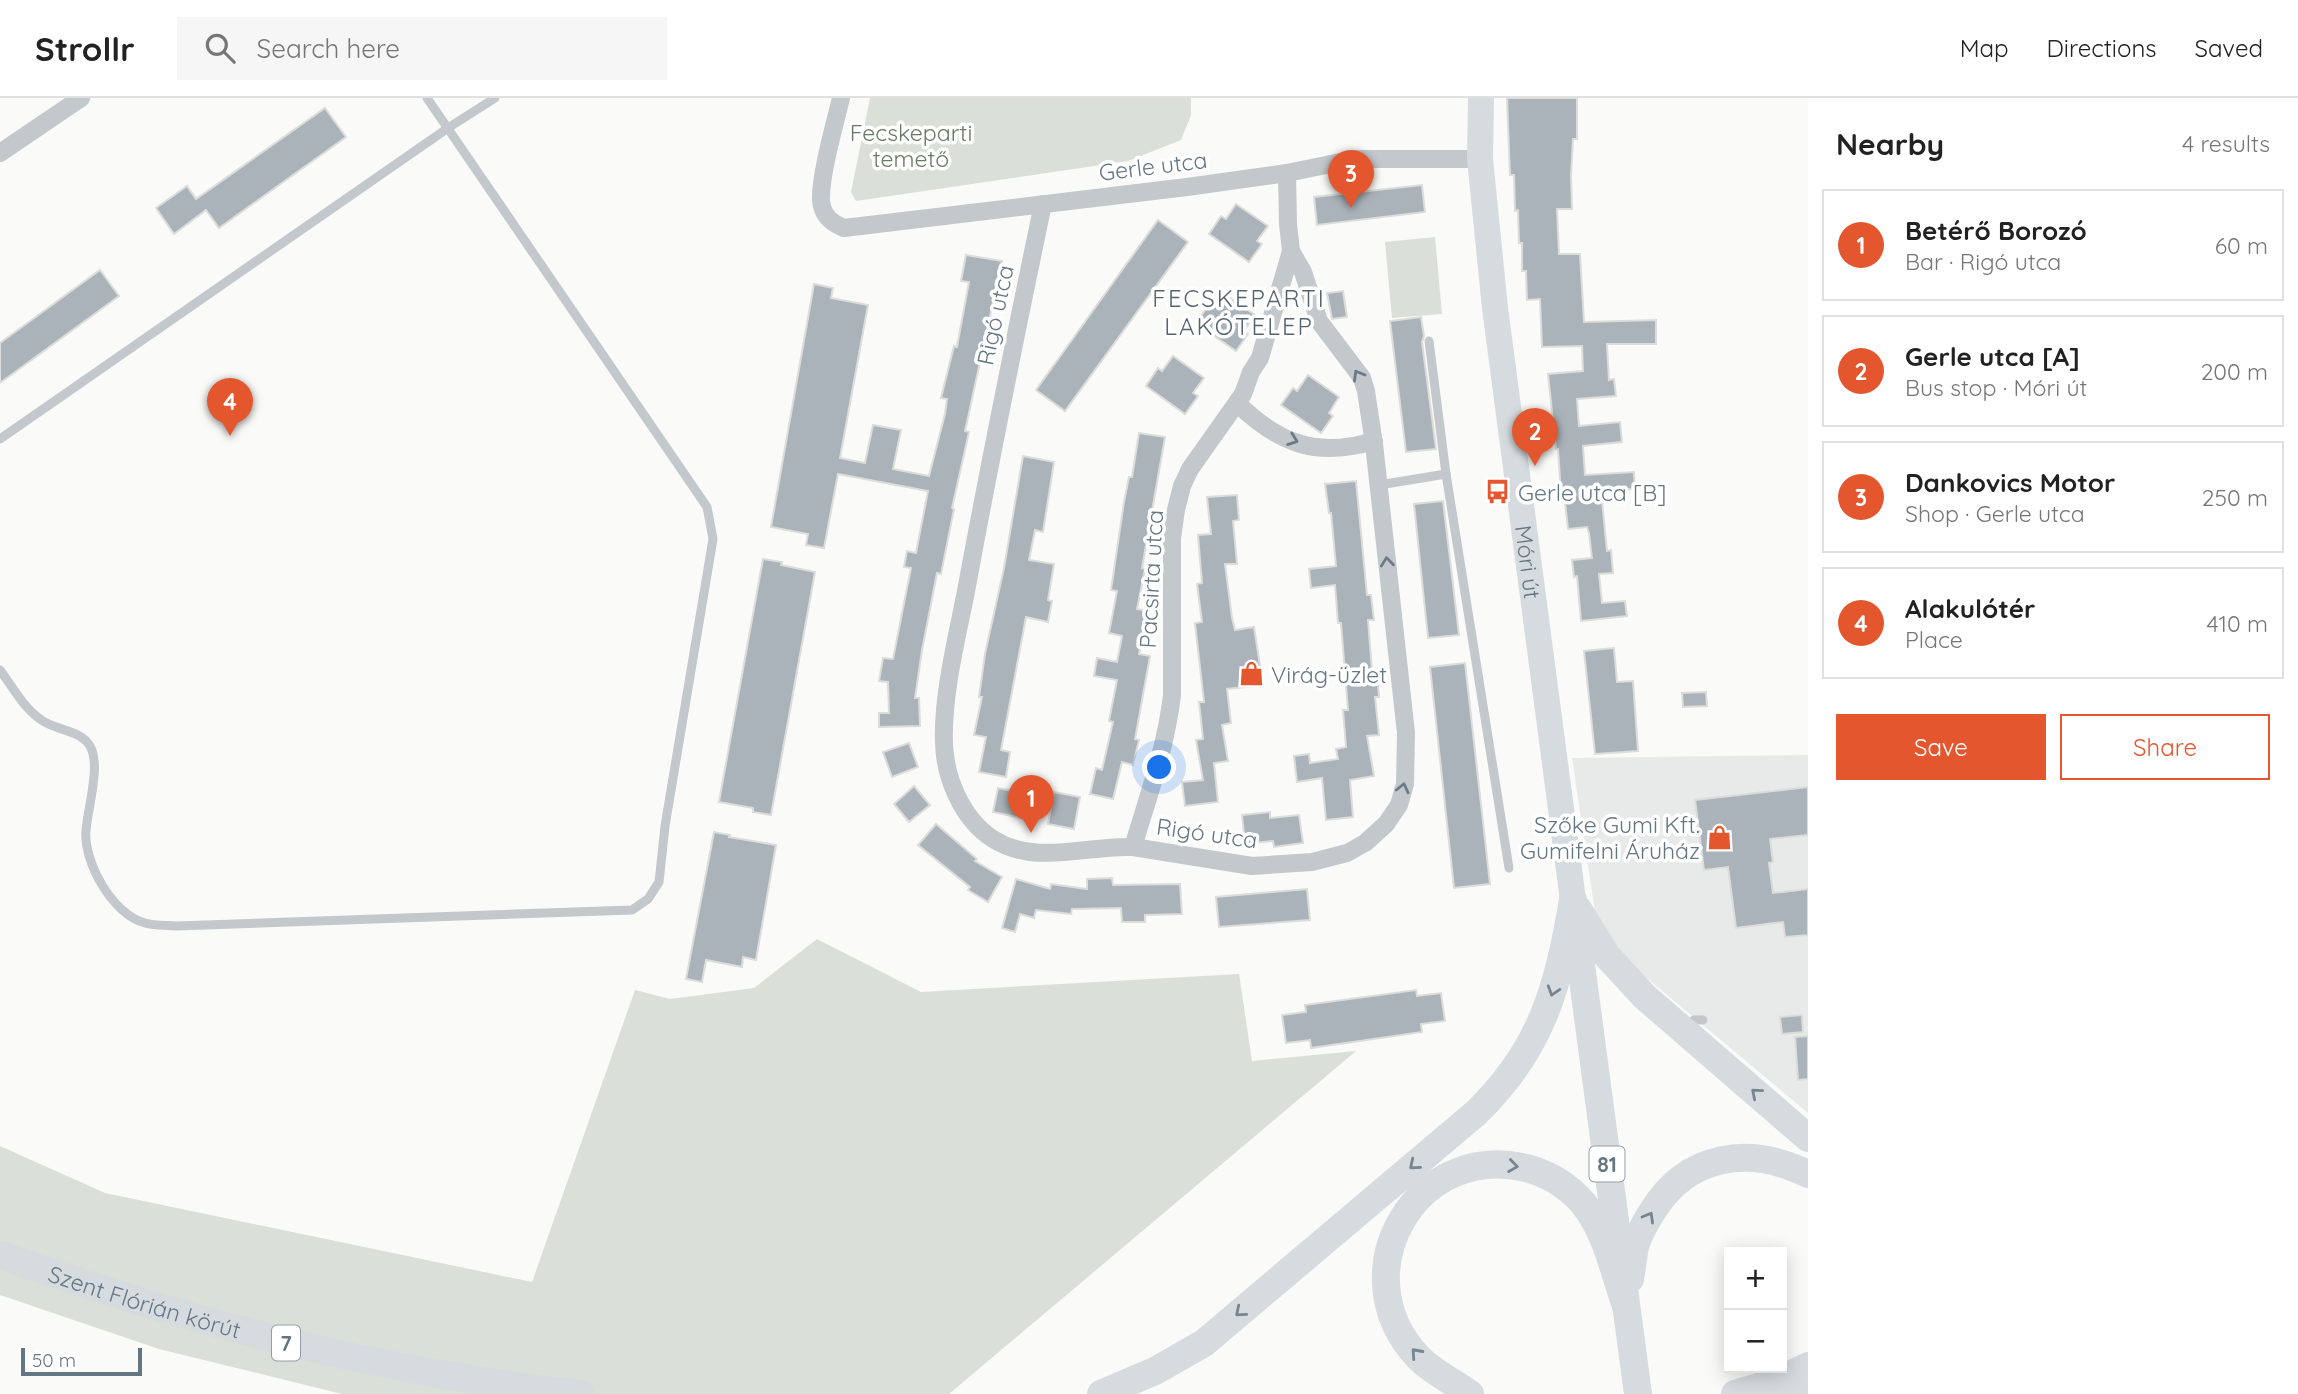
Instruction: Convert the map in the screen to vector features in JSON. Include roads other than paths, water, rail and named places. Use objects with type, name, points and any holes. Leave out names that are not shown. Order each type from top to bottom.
[{"type":"main road","name":"Móri út","points":[[1481,98],[1480,159],[1495,308],[1573,900]]},
{"type":"main road","points":[[1573,900],[1606,956],[1646,997],[1693,1025],[1808,1138]]},
{"type":"main road","points":[[1101,1394],[1155,1371],[1204,1343],[1497,1093],[1520,1064],[1541,1026],[1564,954],[1573,900]]},
{"type":"main road","name":"81","points":[[1573,900],[1638,1394]]},
{"type":"main road","points":[[1626,1306],[1635,1246],[1644,1224],[1661,1197],[1684,1176],[1707,1163],[1734,1158],[1765,1159],[1795,1167],[1808,1174]]},
{"type":"main road","points":[[1470,1394],[1419,1359],[1391,1317],[1386,1295],[1385,1269],[1390,1245],[1399,1223],[1411,1204],[1450,1175],[1474,1167],[1497,1164],[1540,1172],[1561,1184],[1583,1203],[1598,1228],[1626,1306]]},
{"type":"main road","name":"Szent Flórián körút","points":[[0,1255],[123,1297],[289,1343],[447,1376],[581,1394]]},
{"type":"main road","points":[[1735,1394],[1774,1382],[1808,1366]]},
{"type":"main road","points":[[1790,1394],[1808,1393]]},
{"type":"street","points":[[0,153],[81,98]]},
{"type":"street","name":"Gerle utca","points":[[841,98],[822,184],[821,201],[825,214],[833,224],[844,228],[1287,173],[1355,159],[1480,159]]},
{"type":"street","name":"Rigó utca","points":[[1043,204],[993,446],[944,716],[947,765],[953,786],[974,823],[991,838],[1008,847],[1028,852],[1052,853],[1114,846],[1252,866],[1312,862],[1348,853],[1365,843],[1386,824],[1399,805],[1405,784],[1406,733],[1374,441],[1366,391],[1362,378],[1318,321],[1303,272],[1292,251],[1288,225],[1287,173]]},
{"type":"street","name":"Pacsirta utca","points":[[1133,847],[1166,738],[1169,718],[1172,695],[1172,538],[1182,486],[1199,454],[1243,394],[1264,346],[1292,251]]},
{"type":"street","points":[[1237,403],[1251,417],[1291,441],[1336,450],[1374,441]]},
{"type":"lane","points":[[0,670],[31,711],[42,721],[85,738],[92,749],[95,761],[85,834],[92,864],[103,887],[118,907],[144,923],[177,926],[632,910],[648,899],[659,882],[713,539],[708,507],[427,98]]},
{"type":"lane","points":[[0,439],[495,98]]},
{"type":"lane","points":[[1429,341],[1446,474],[1508,868]]},
{"type":"lane","points":[[1379,485],[1446,474]]},
{"type":"place","name":"Dankovics Motor","points":[[1351,208]]},
{"type":"place","name":"Alakulótér","points":[[230,436]]},
{"type":"place","name":"Gerle utca [A]","points":[[1535,466]]},
{"type":"place","name":"Gerle utca [B]","points":[[1498,492]]},
{"type":"place","name":"Virág-üzlet","points":[[1251,674]]},
{"type":"place","name":"Betérő Borozó","points":[[1031,833]]},
{"type":"place","name":"Szőke Gumi Kft. Gumifelni Áruház","points":[[1720,837]]},
{"type":"district","name":"FECSKEPARTI LAKÓTELEP","points":[[1239,312]]},
{"type":"park label","name":"Fecskeparti temető","points":[[911,145]]}]
